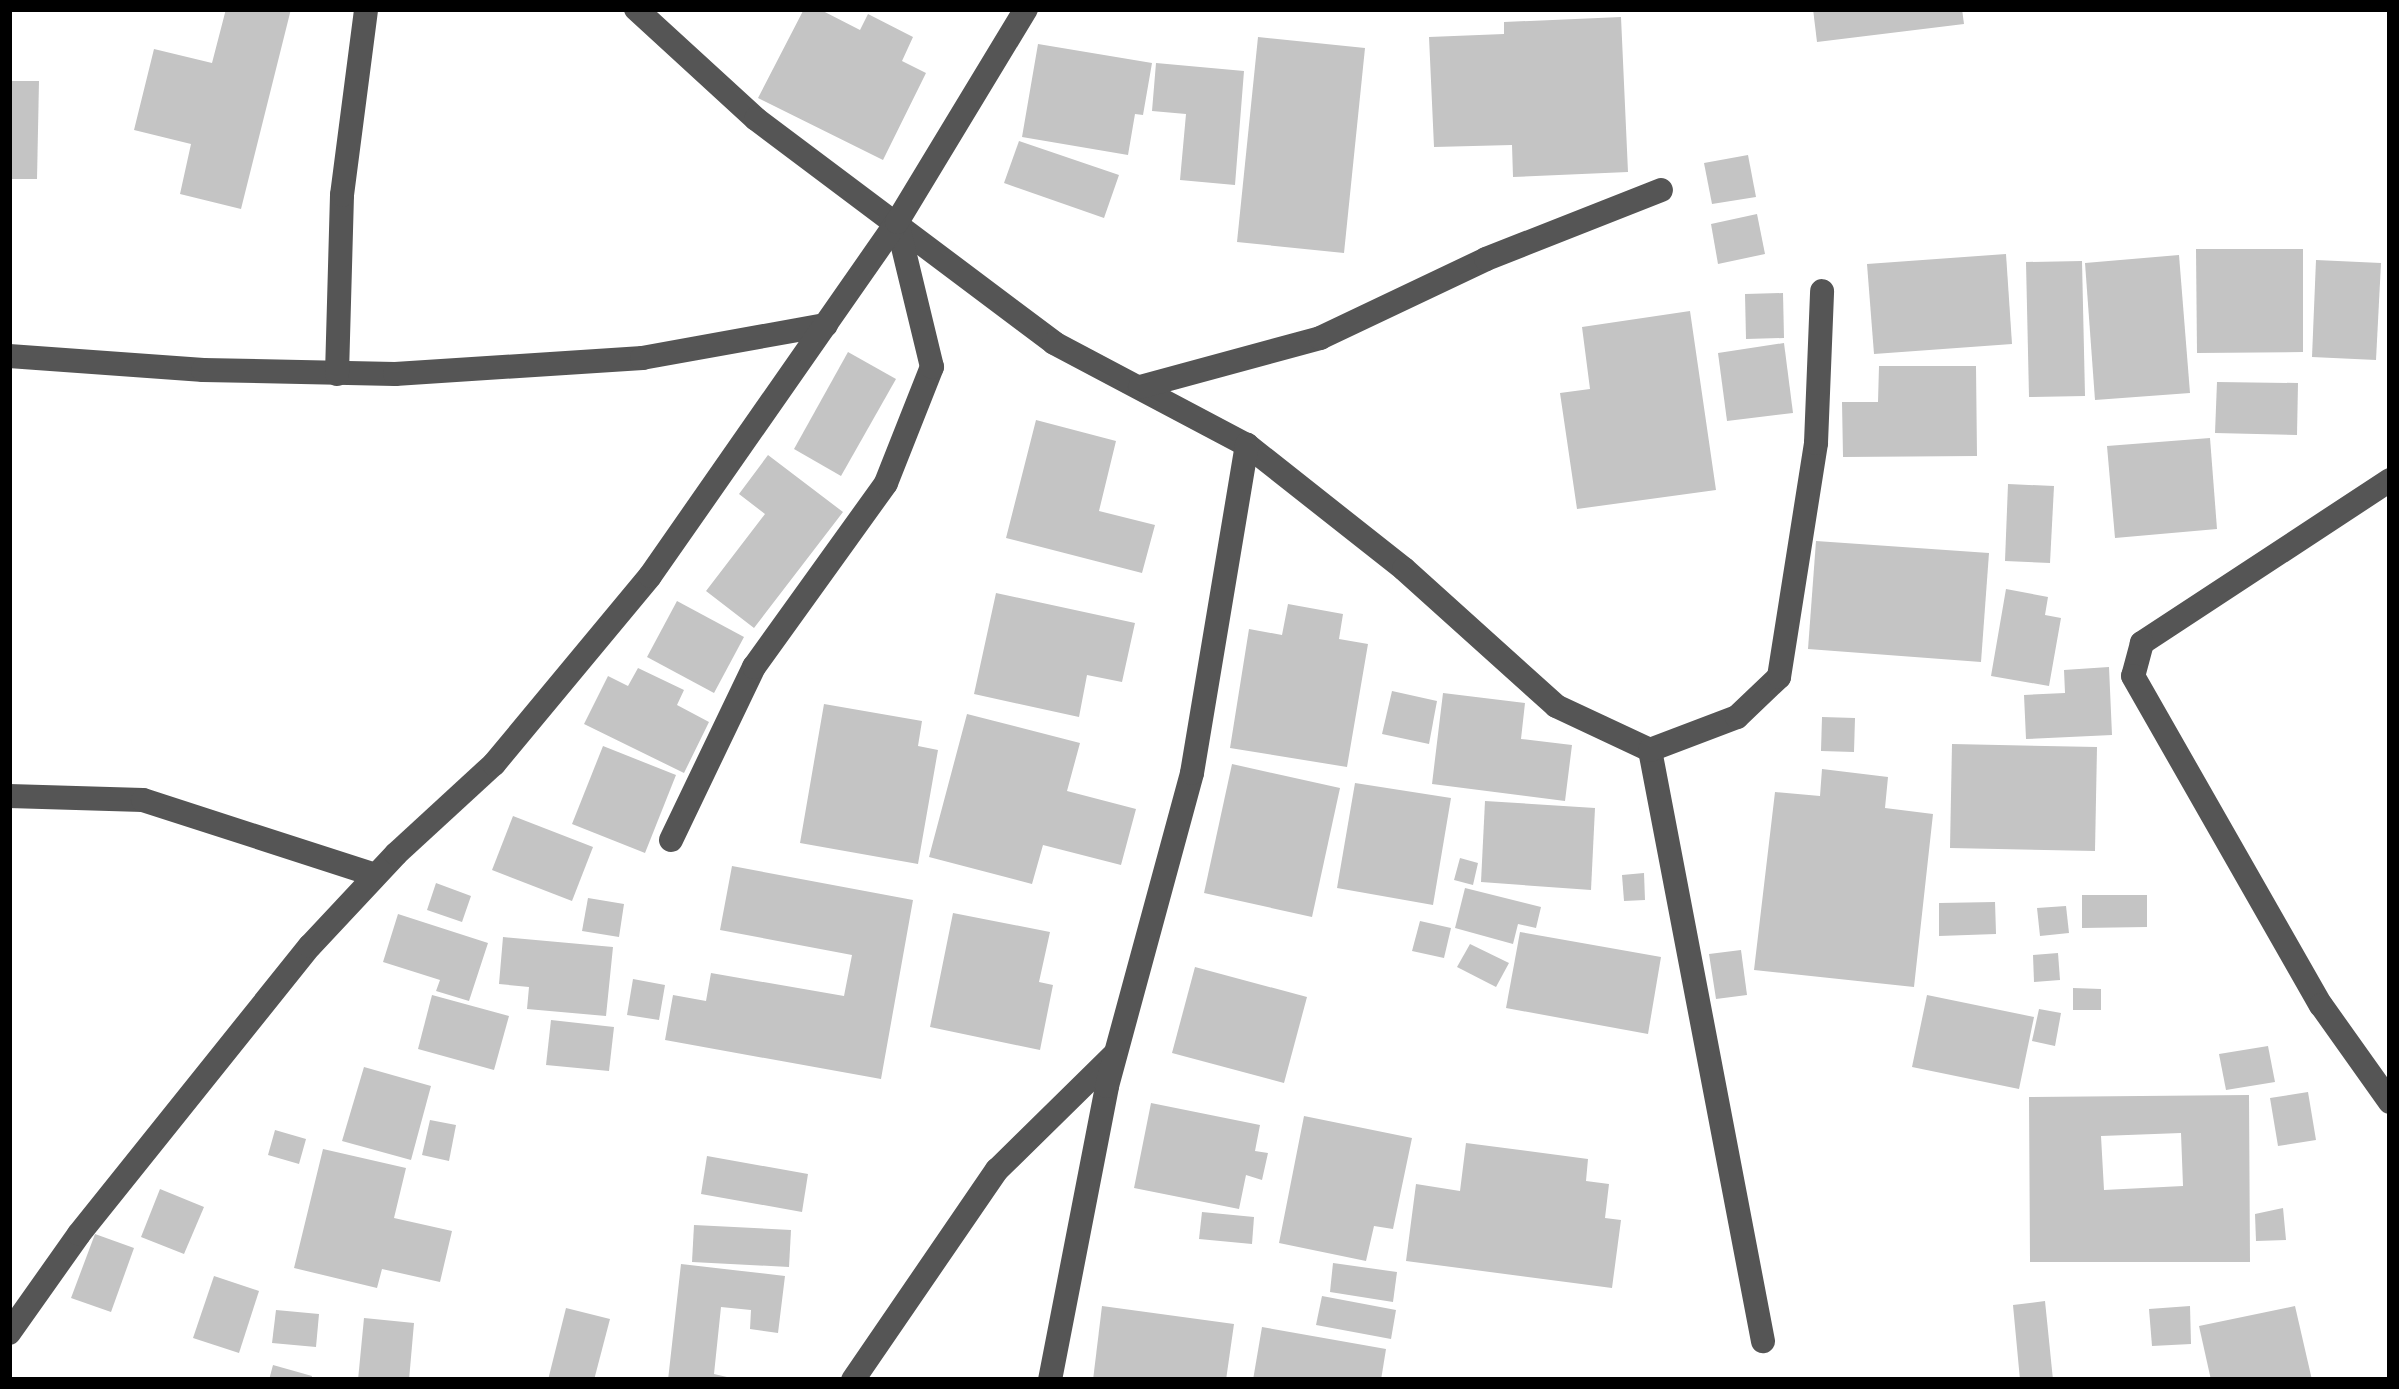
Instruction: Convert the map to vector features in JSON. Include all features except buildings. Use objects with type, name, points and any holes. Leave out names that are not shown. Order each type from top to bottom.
[{"type":"street","points":[[337,374],[342,195],[366,9]]},
{"type":"street","points":[[636,9],[756,119],[1054,343],[1247,445],[1404,569],[1556,706],[1649,750],[1737,717],[1780,677],[1816,443],[1822,291]]},
{"type":"street","points":[[9,1333],[119,1184],[310,946],[375,875],[494,764],[650,576],[897,222],[1026,9]]},
{"type":"street","points":[[1140,387],[1320,338],[1486,260],[1660,190]]},
{"type":"street","points":[[671,840],[754,667],[886,483],[932,368],[897,222]]},
{"type":"street","points":[[9,356],[337,374],[642,358],[826,325]]},
{"type":"street","points":[[1050,1380],[1117,1053],[1192,773],[1247,445]]},
{"type":"street","points":[[2390,480],[2142,643],[2133,676],[2321,1005],[2390,1102]]},
{"type":"street","points":[[1649,750],[1763,1341]]},
{"type":"street","points":[[9,796],[143,800],[375,875]]},
{"type":"street","points":[[853,1380],[998,1170],[1117,1053]]}]
